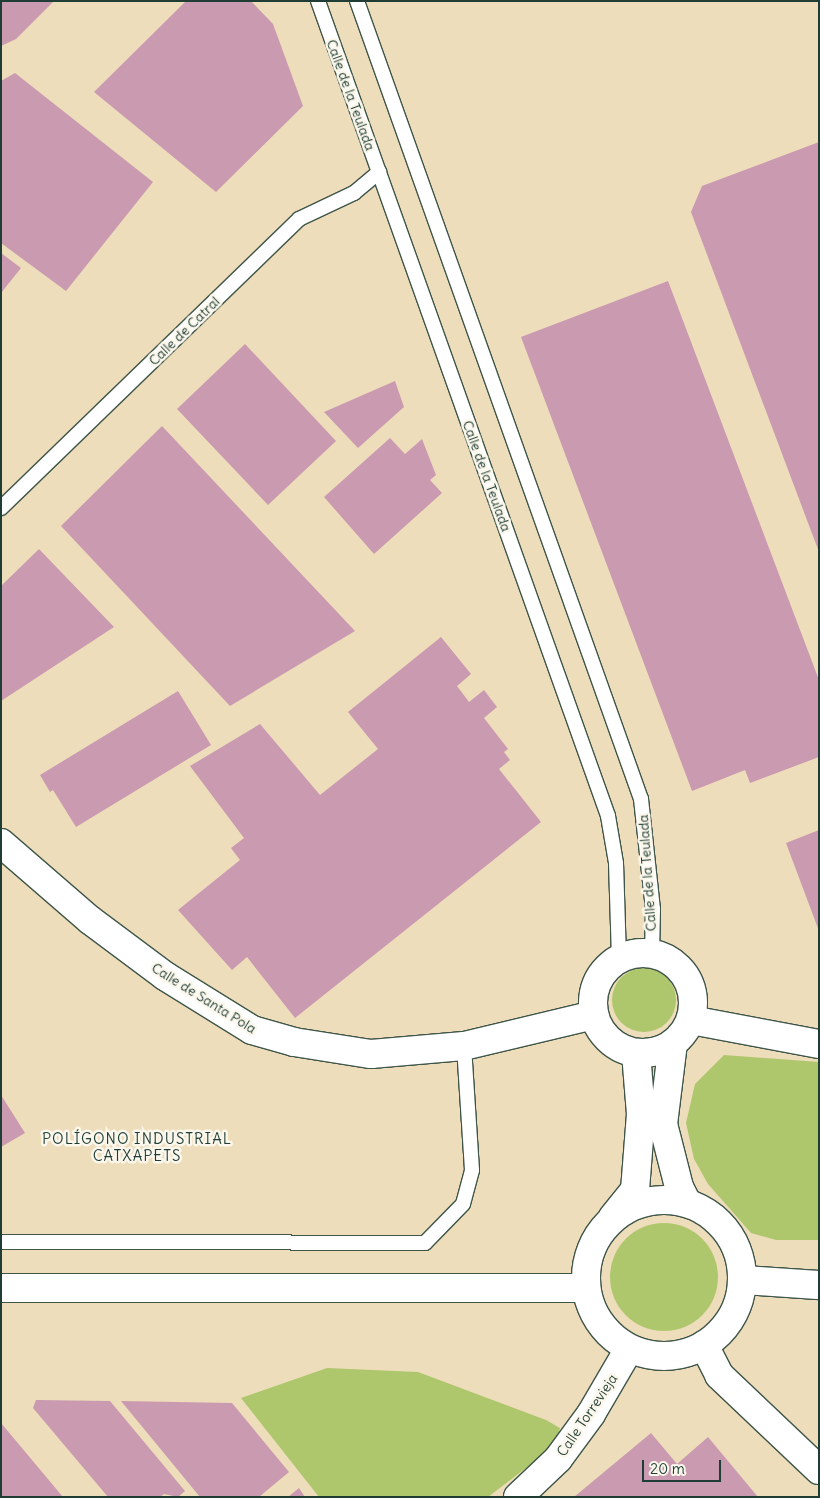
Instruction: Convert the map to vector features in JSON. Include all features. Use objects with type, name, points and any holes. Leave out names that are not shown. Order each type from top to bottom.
[{"type":"street","name":"Calle de Santa Pola","points":[[1,843],[97,926],[165,976],[252,1030],[294,1042],[371,1054],[464,1046],[594,1015]]},
{"type":"street","points":[[636,953],[652,953],[669,960],[684,974],[691,986],[693,1004],[691,1020],[673,1043],[648,1054],[636,1053],[619,1048],[601,1031],[594,1015],[596,985],[605,970],[619,959],[636,953]]},
{"type":"street","points":[[691,1020],[819,1044]]},
{"type":"street","points":[[673,1043],[663,1124],[678,1187],[686,1201]]},
{"type":"street","points":[[613,1217],[643,1202],[660,1198],[686,1201],[710,1212],[728,1231],[739,1254],[743,1280],[738,1306],[724,1329],[704,1345],[680,1355],[654,1356],[629,1349],[608,1334],[593,1313],[586,1288],[586,1262],[596,1237],[635,1190],[640,1114],[636,1053]]},
{"type":"street","points":[[743,1280],[819,1285]]},
{"type":"street","points":[[1,1288],[586,1288]]},
{"type":"street","points":[[704,1345],[719,1375],[819,1470]]},
{"type":"street","name":"Calle Torrevieja","points":[[518,1497],[558,1459],[591,1414],[629,1349]]},
{"type":"lane","name":"Calle de la Teulada","points":[[318,1],[608,816],[616,863],[619,959]]},
{"type":"lane","name":"Calle de la Teulada","points":[[357,1],[641,799],[653,909],[652,953]]},
{"type":"lane","name":"Calle de Catral","points":[[1,508],[299,218],[354,193],[379,172]]},
{"type":"lane","points":[[1,1242],[425,1243],[463,1204],[472,1170],[464,1046]]},
{"type":"green space","points":[[644,968],[662,974],[670,982],[676,1000],[670,1018],[662,1026],[644,1032],[626,1026],[618,1018],[612,1000],[618,982],[626,974]]},
{"type":"green space","points":[[724,1055],[819,1062],[819,1240],[776,1240],[751,1233],[708,1184],[694,1159],[686,1123],[695,1084]]},
{"type":"green space","points":[[664,1223],[685,1227],[702,1239],[714,1256],[718,1277],[714,1298],[702,1315],[685,1327],[664,1331],[643,1327],[626,1315],[614,1298],[610,1277],[614,1256],[626,1239],[643,1227]]},
{"type":"green space","points":[[327,1368],[418,1372],[546,1420],[560,1428],[555,1446],[488,1497],[319,1497],[241,1398]]},
{"type":"building","points":[[1,1],[54,1],[16,39],[1,46]]},
{"type":"building","points":[[186,1],[251,1],[273,24],[303,106],[216,192],[94,92]]},
{"type":"building","points":[[15,73],[153,182],[66,291],[1,243],[1,81]]},
{"type":"building","points":[[819,142],[819,552],[691,212],[702,186]]},
{"type":"building","points":[[1,253],[21,268],[1,293]]},
{"type":"building","points":[[668,281],[819,680],[819,757],[750,783],[745,770],[692,791],[521,337]]},
{"type":"building","points":[[245,344],[336,441],[268,505],[177,409]]},
{"type":"building","points":[[395,381],[404,407],[358,448],[324,412]]},
{"type":"building","points":[[162,426],[355,631],[230,706],[61,526]]},
{"type":"building","points":[[390,438],[405,454],[422,439],[436,475],[430,480],[442,493],[374,554],[324,497]]},
{"type":"building","points":[[39,549],[114,627],[1,701],[1,586]]},
{"type":"building","points":[[441,637],[471,674],[457,686],[469,702],[484,690],[497,707],[484,718],[508,749],[504,752],[510,760],[499,769],[541,822],[295,1018],[247,957],[232,970],[178,910],[240,860],[231,848],[244,838],[190,766],[260,724],[320,795],[378,749],[348,712]]},
{"type":"building","points":[[178,691],[211,745],[76,827],[53,790],[50,792],[40,775]]},
{"type":"building","points":[[819,830],[819,931],[786,843]]},
{"type":"building","points":[[1,1095],[25,1133],[1,1147]]},
{"type":"building","points":[[36,1400],[110,1401],[185,1491],[178,1497],[164,1494],[160,1497],[108,1497],[33,1408]]},
{"type":"building","points":[[121,1401],[232,1403],[289,1472],[259,1497],[200,1497]]},
{"type":"building","points":[[1,1423],[63,1497],[1,1497]]},
{"type":"building","points":[[651,1433],[677,1464],[708,1437],[758,1497],[574,1497]]},
{"type":"building","points":[[299,1488],[305,1497],[288,1497]]},
{"type":"district","name":"POLÍGONO INDUSTRIAL CATXAPETS","points":[[137,1146]]}]
